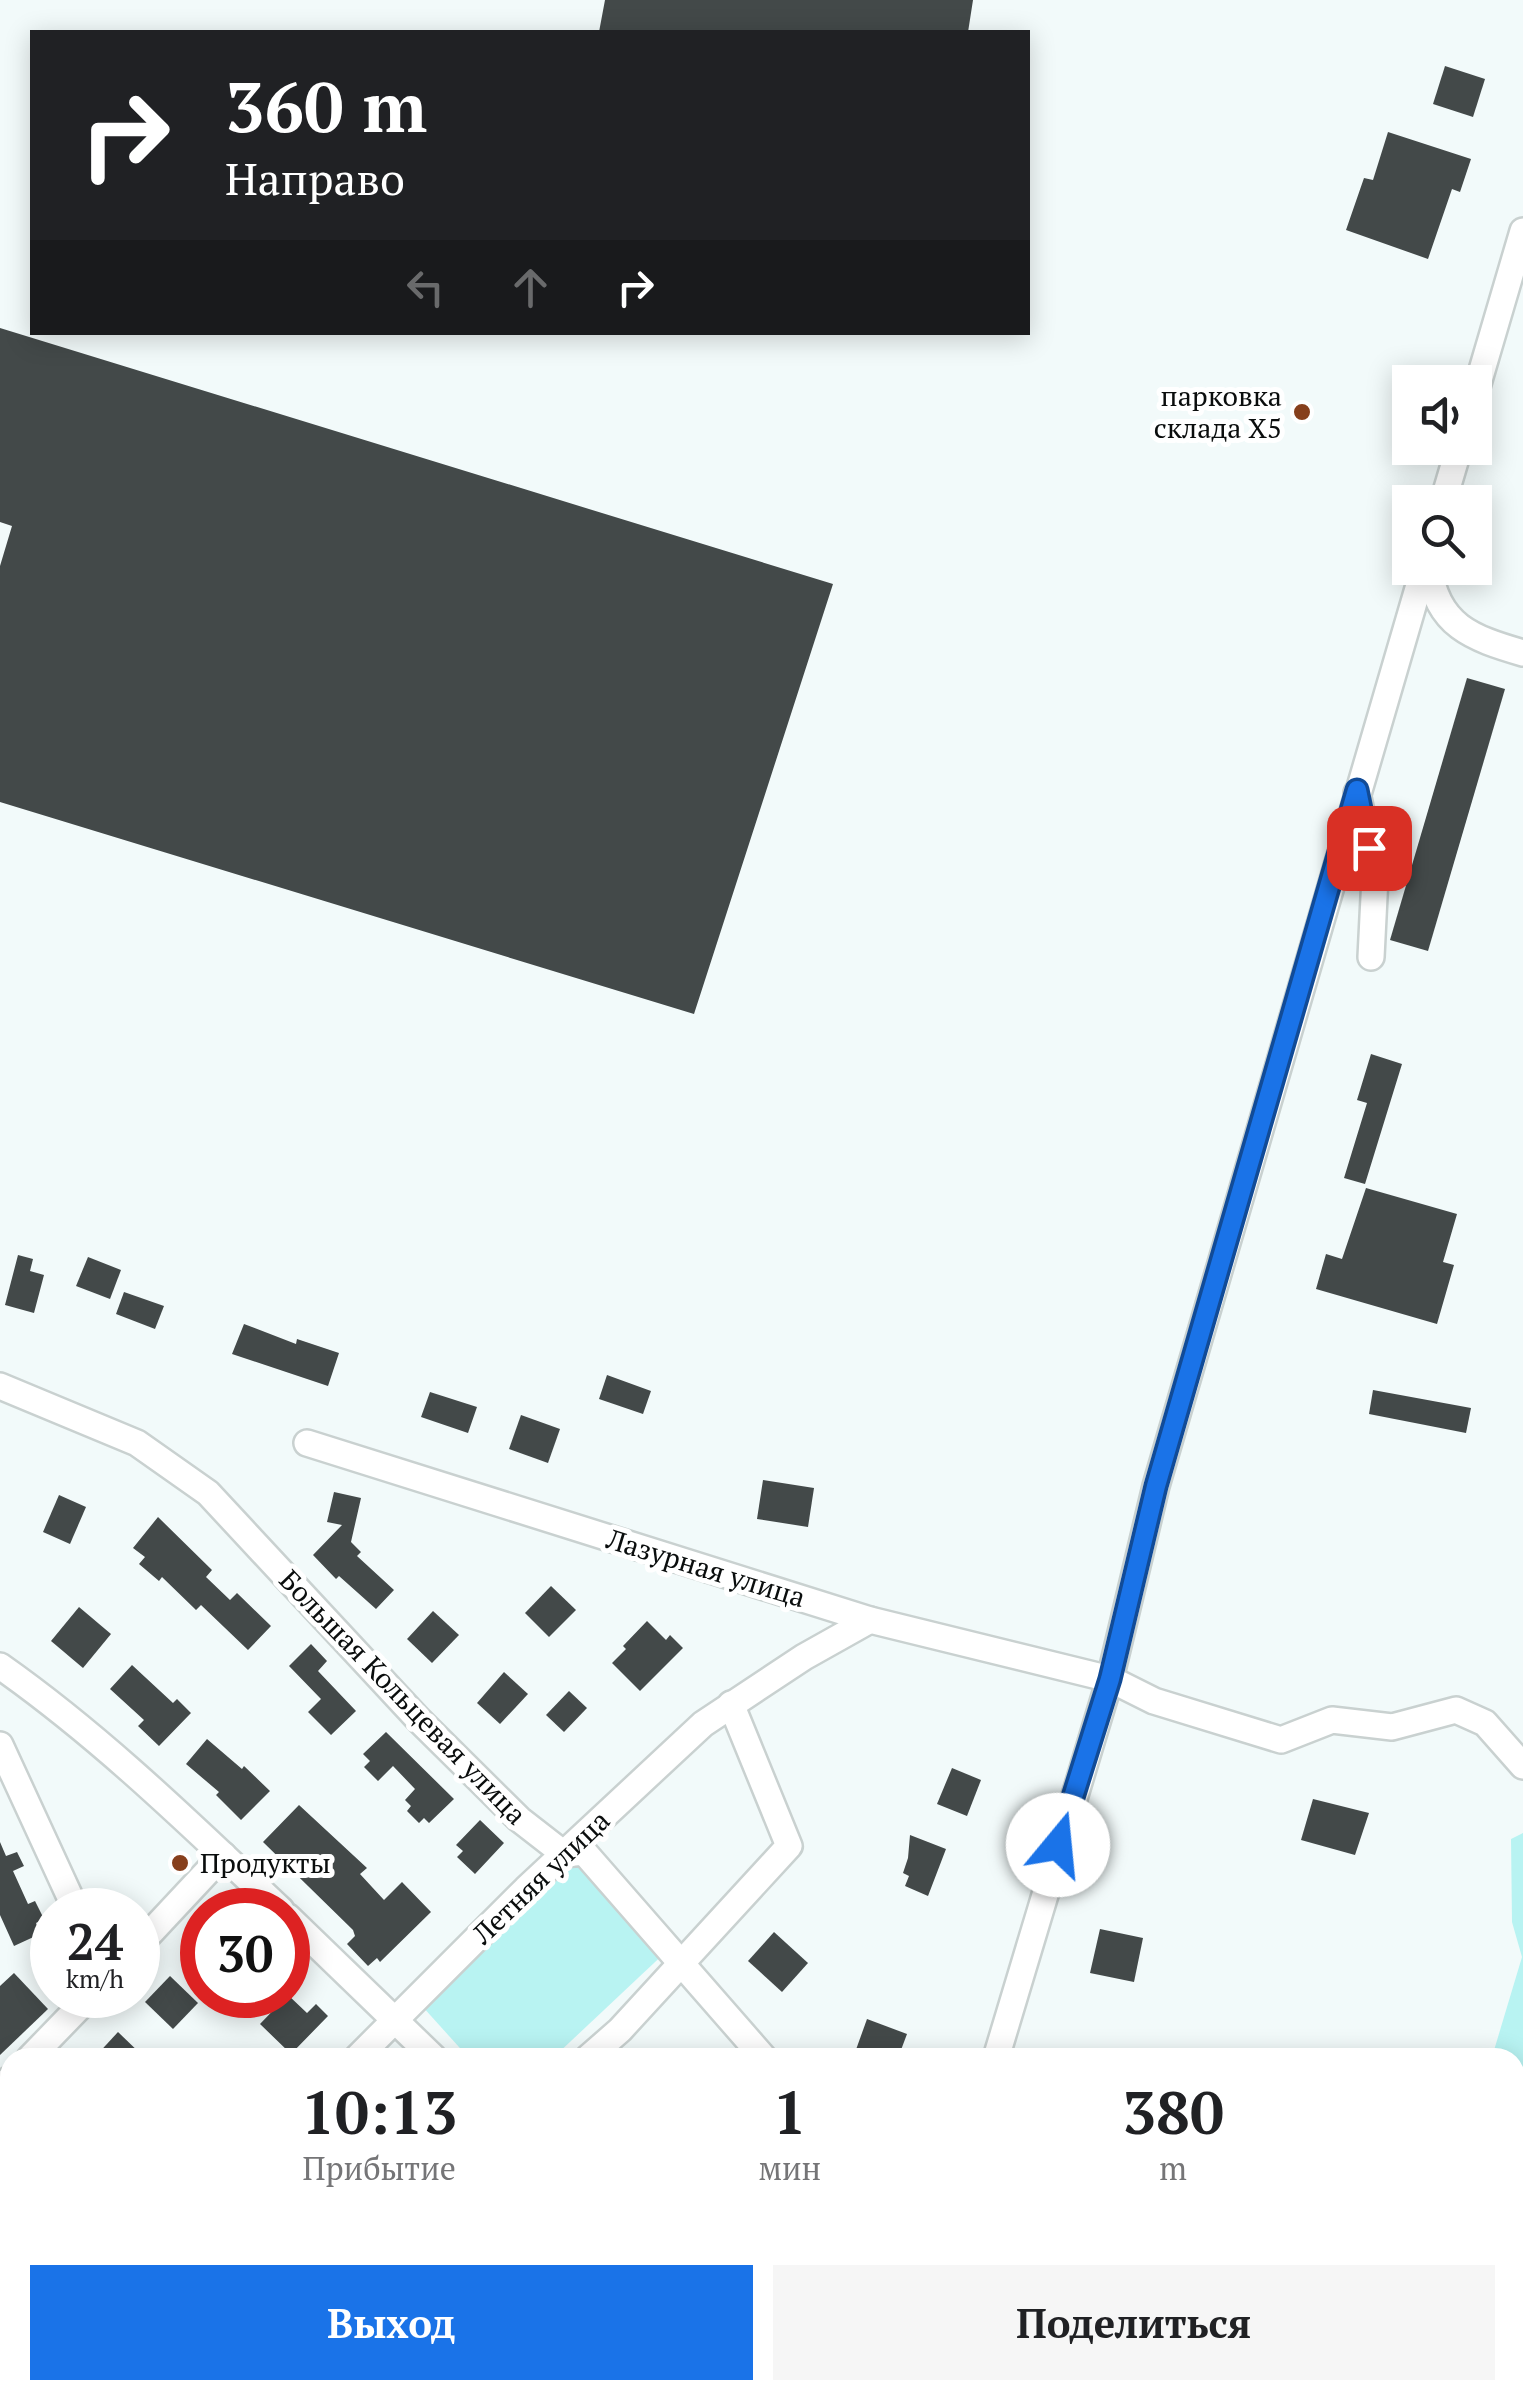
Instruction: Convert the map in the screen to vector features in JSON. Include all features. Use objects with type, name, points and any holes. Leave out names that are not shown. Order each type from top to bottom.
[{"type":"street","points":[[1484,365],[1523,231]]},
{"type":"street","points":[[999,2048],[1110,1679],[1156,1486],[1357,790],[1421,585]]},
{"type":"street","points":[[1433,585],[1442,609],[1460,629],[1523,652]]},
{"type":"street","points":[[1357,790],[1375,878],[1371,956]]},
{"type":"street","name":"Большая Кольцевая улица","points":[[0,1386],[137,1443],[208,1493],[419,1720],[519,1819],[564,1854],[584,1852],[755,2048]]},
{"type":"street","name":"Лазурная улица","points":[[307,1443],[870,1620],[1110,1679],[1154,1700],[1281,1740],[1332,1720],[1392,1727],[1456,1710],[1485,1723],[1523,1766]]},
{"type":"street","name":"Летняя улица","points":[[366,2048],[704,1724],[804,1657],[870,1620]]},
{"type":"street","points":[[0,1666],[40,1694],[258,1888]]},
{"type":"street","points":[[599,2048],[789,1846],[732,1704]]},
{"type":"street","points":[[0,1745],[66,1888]]},
{"type":"street","points":[[160,1922],[223,1854]]},
{"type":"street","points":[[310,1938],[424,2048]]},
{"type":"street","points":[[40,2048],[69,2018]]},
{"type":"shaded area","points":[[1523,1833],[1523,2048],[1495,2048],[1522,1957],[1512,1922],[1511,1839]]},
{"type":"shaded area","points":[[585,1843],[671,1947],[564,2048],[460,2048],[422,2006]]},
{"type":"building","points":[[605,0],[973,0],[968,30],[599,30]]},
{"type":"building","points":[[1445,66],[1485,79],[1473,117],[1433,104]]},
{"type":"building","points":[[1388,132],[1471,159],[1460,192],[1452,189],[1428,259],[1346,230],[1364,178],[1373,180]]},
{"type":"building","points":[[0,328],[833,584],[694,1014],[0,802],[0,566],[12,526],[0,522]]},
{"type":"building","points":[[1467,678],[1505,689],[1428,951],[1390,940]]},
{"type":"building","points":[[1371,1054],[1402,1064],[1365,1184],[1344,1178],[1367,1103],[1357,1100]]},
{"type":"building","points":[[1366,1188],[1457,1214],[1443,1262],[1454,1265],[1437,1324],[1316,1289],[1326,1254],[1342,1259]]},
{"type":"building","points":[[18,1255],[33,1259],[30,1271],[44,1275],[34,1313],[5,1305]]},
{"type":"building","points":[[88,1257],[121,1270],[110,1299],[76,1286]]},
{"type":"building","points":[[124,1292],[164,1306],[155,1329],[116,1314]]},
{"type":"building","points":[[244,1324],[296,1344],[297,1339],[339,1353],[328,1386],[232,1354]]},
{"type":"building","points":[[607,1375],[651,1391],[643,1414],[599,1399]]},
{"type":"building","points":[[1373,1390],[1471,1408],[1466,1433],[1369,1414]]},
{"type":"building","points":[[430,1392],[477,1407],[468,1433],[421,1417]]},
{"type":"building","points":[[521,1415],[560,1429],[548,1463],[509,1449]]},
{"type":"building","points":[[763,1480],[814,1488],[808,1527],[757,1519]]},
{"type":"building","points":[[334,1492],[361,1498],[351,1542],[361,1552],[357,1556],[394,1590],[376,1609],[339,1576],[336,1579],[313,1555],[342,1525],[327,1522]]},
{"type":"building","points":[[59,1495],[86,1507],[70,1544],[43,1532]]},
{"type":"building","points":[[158,1517],[212,1570],[206,1577],[230,1600],[237,1593],[271,1626],[248,1650],[201,1605],[196,1610],[162,1577],[159,1581],[139,1564],[145,1557],[133,1548]]},
{"type":"building","points":[[551,1586],[576,1610],[549,1637],[525,1613]]},
{"type":"building","points":[[79,1607],[111,1634],[83,1668],[51,1641]]},
{"type":"building","points":[[433,1611],[459,1635],[432,1663],[407,1639]]},
{"type":"building","points":[[647,1621],[666,1640],[670,1635],[683,1648],[640,1691],[612,1663]]},
{"type":"building","points":[[311,1644],[327,1661],[318,1671],[356,1711],[331,1735],[308,1712],[321,1699],[289,1666]]},
{"type":"building","points":[[132,1665],[173,1703],[177,1699],[191,1713],[159,1746],[138,1726],[144,1720],[110,1689]]},
{"type":"building","points":[[504,1672],[528,1694],[500,1724],[477,1703]]},
{"type":"building","points":[[569,1691],[587,1708],[564,1732],[546,1715]]},
{"type":"building","points":[[386,1732],[454,1799],[429,1823],[424,1818],[419,1823],[407,1811],[411,1806],[405,1800],[415,1789],[393,1766],[378,1781],[364,1767],[370,1761],[363,1754]]},
{"type":"building","points":[[207,1739],[270,1791],[241,1820],[216,1795],[219,1792],[186,1764]]},
{"type":"building","points":[[952,1768],[981,1780],[967,1816],[937,1804]]},
{"type":"building","points":[[1313,1799],[1369,1813],[1355,1855],[1301,1840]]},
{"type":"building","points":[[299,1805],[367,1868],[360,1874],[384,1900],[402,1882],[431,1912],[380,1962],[377,1958],[368,1966],[347,1944],[355,1936],[353,1930],[263,1842]]},
{"type":"building","points":[[480,1820],[504,1843],[475,1874],[457,1857],[463,1851],[456,1845]]},
{"type":"building","points":[[910,1835],[946,1849],[928,1896],[905,1886],[909,1876],[903,1873]]},
{"type":"building","points":[[0,1842],[6,1856],[17,1852],[24,1866],[13,1871],[30,1903],[30,1939],[14,1946],[0,1915]]},
{"type":"building","points":[[1100,1929],[1143,1938],[1134,1982],[1090,1973]]},
{"type":"building","points":[[774,1932],[808,1963],[782,1992],[748,1961]]},
{"type":"building","points":[[14,1973],[30,1990],[30,2018],[39,2018],[7,2048],[0,2048],[0,1986]]},
{"type":"building","points":[[170,1976],[180,1986],[180,2018],[184,2018],[173,2029],[160,2016],[160,1986]]},
{"type":"building","points":[[316,2004],[328,2016],[297,2048],[285,2048],[260,2024],[266,2018],[310,2018],[310,2010]]},
{"type":"building","points":[[867,2019],[907,2034],[902,2048],[857,2048]]},
{"type":"building","points":[[118,2032],[135,2048],[103,2048]]},
{"type":"place","name":"парковка склада X5","points":[[1302,412]]},
{"type":"place","name":"Продукты","points":[[180,1863]]},
{"type":"route","points":[[1058,1845],[1110,1679],[1156,1486],[1357,790],[1369,848]]}]
